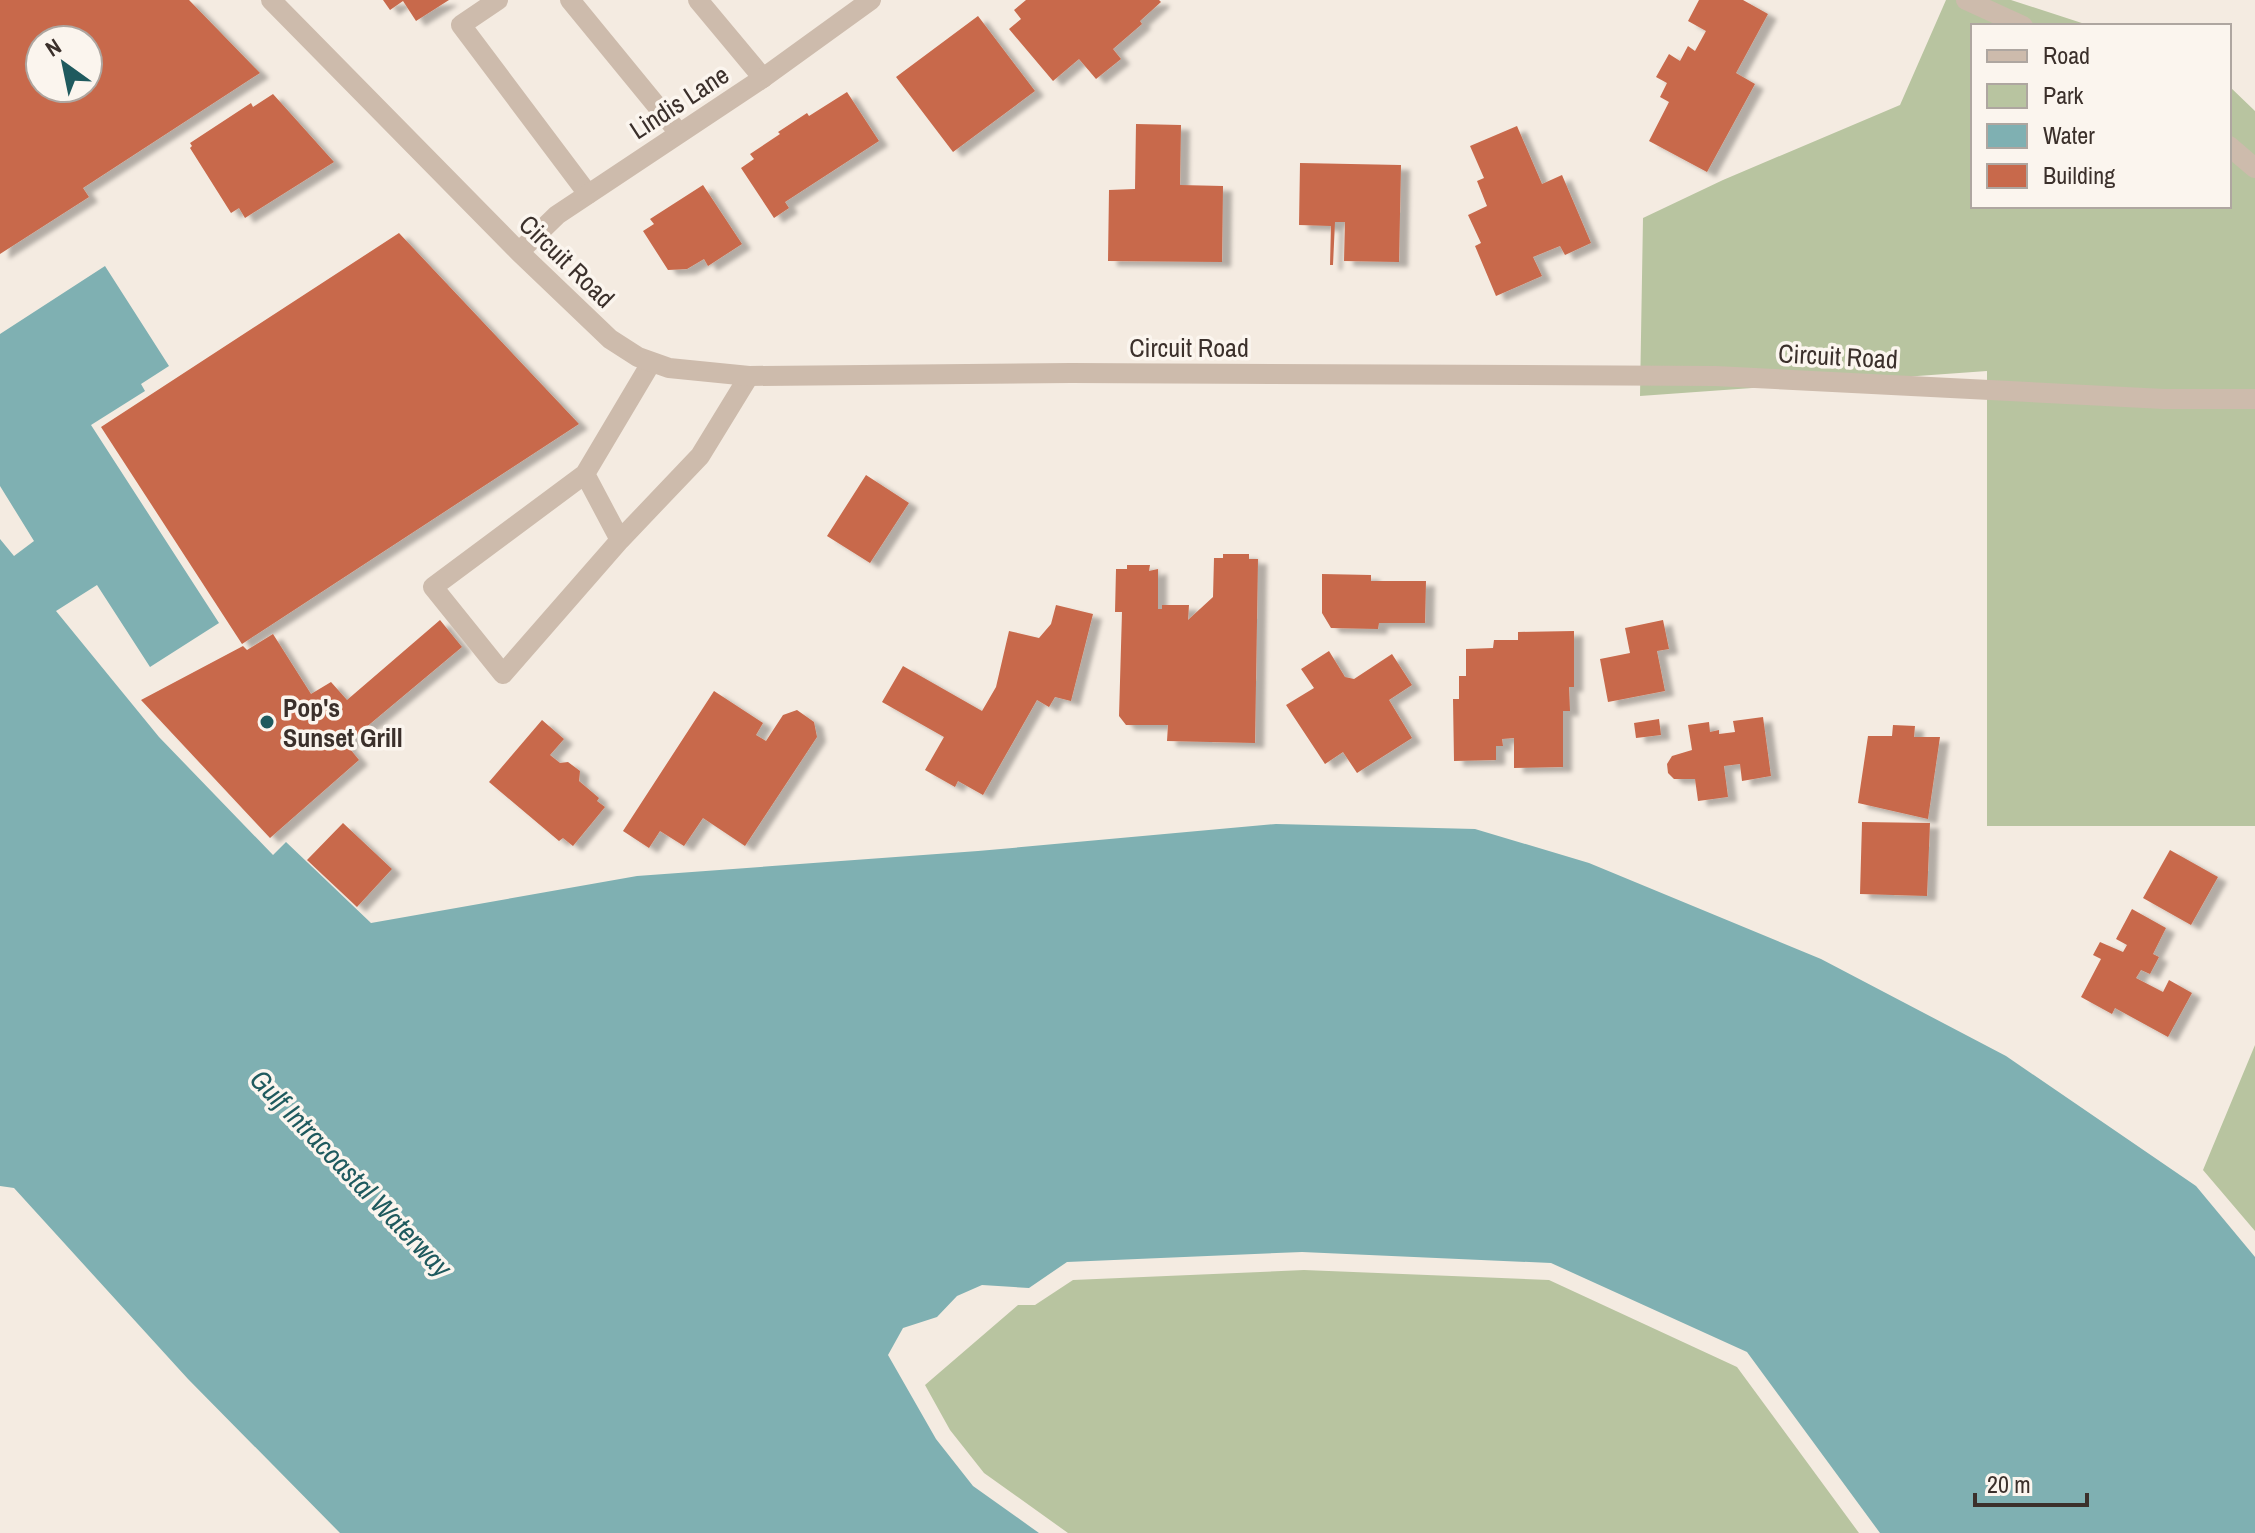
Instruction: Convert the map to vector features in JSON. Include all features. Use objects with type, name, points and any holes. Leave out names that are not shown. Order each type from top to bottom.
[{"type":"street","name":"Circuit Road","points":[[271,0],[519,252],[610,339],[624,350],[651,363],[686,371],[749,376],[1055,373],[1715,376],[2164,399],[2255,399]]},
{"type":"street","points":[[498,0],[461,25],[588,194]]},
{"type":"street","points":[[570,0],[679,133]]},
{"type":"street","points":[[698,0],[763,78]]},
{"type":"street","name":"Lindis Lane","points":[[519,252],[543,226],[763,78],[871,0]]},
{"type":"street","points":[[1966,0],[2019,24]]},
{"type":"street","points":[[2231,148],[2255,168]]},
{"type":"street","points":[[651,363],[585,474],[433,587],[503,674],[620,540],[700,456],[749,376]]},
{"type":"street","points":[[585,474],[620,540]]},
{"type":"green space","points":[[1946,0],[2011,0],[2085,24],[1971,24],[1971,208],[2231,208],[2231,88],[2255,111],[2255,826],[1987,826],[1987,371],[1640,396],[1643,218],[1723,180],[1900,105]]},
{"type":"green space","points":[[2255,1045],[2255,1231],[2203,1170]]},
{"type":"green space","points":[[1304,1270],[1549,1280],[1737,1367],[1859,1533],[1068,1533],[984,1473],[950,1430],[925,1385],[1018,1305],[1035,1305],[1073,1280]]},
{"type":"water","name":"Gulf Intracoastal Waterway","points":[[105,266],[169,366],[141,384],[145,391],[91,425],[219,623],[150,667],[97,585],[56,611],[159,737],[273,855],[286,842],[371,923],[637,876],[978,851],[1276,824],[1475,829],[1589,863],[1821,959],[2006,1056],[2196,1186],[2255,1257],[2255,1533],[1880,1533],[1747,1352],[1551,1263],[1302,1252],[1067,1262],[1029,1288],[982,1285],[957,1296],[937,1317],[903,1328],[888,1355],[936,1439],[973,1486],[1039,1533],[340,1533],[188,1379],[14,1188],[0,1186],[0,539],[14,556],[34,541],[0,486],[0,334]]},
{"type":"building","points":[[0,0],[189,0],[260,73],[83,188],[89,197],[0,254]]},
{"type":"building","points":[[383,0],[449,0],[416,21],[403,1],[390,10]]},
{"type":"building","points":[[1026,0],[1161,2],[1140,21],[1142,24],[1113,49],[1121,59],[1096,79],[1079,59],[1053,81],[1009,29],[1021,19],[1014,10]]},
{"type":"building","points":[[1699,0],[1743,0],[1768,14],[1736,73],[1755,84],[1707,172],[1649,141],[1669,102],[1660,97],[1667,83],[1656,77],[1669,54],[1680,61],[1688,46],[1695,51],[1706,31],[1688,21]]},
{"type":"building","points":[[978,16],[1035,91],[953,152],[896,77]]},
{"type":"building","points":[[847,92],[879,141],[785,202],[789,208],[774,218],[741,168],[754,159],[750,154],[780,134],[778,132]]},
{"type":"building","points":[[273,94],[334,162],[245,218],[239,208],[231,213],[190,148],[190,143],[251,103],[253,107]]},
{"type":"building","points":[[1136,124],[1181,125],[1180,185],[1223,186],[1222,262],[1108,261],[1109,190],[1135,189]]},
{"type":"building","points":[[1517,126],[1542,184],[1562,175],[1591,243],[1565,255],[1560,246],[1533,257],[1542,276],[1496,296],[1475,246],[1481,243],[1468,215],[1487,206],[1477,181],[1484,178],[1470,146]]},
{"type":"building","points":[[1300,163],[1401,165],[1399,262],[1344,261],[1345,222],[1335,222],[1333,265],[1330,265],[1331,226],[1299,225]]},
{"type":"building","points":[[703,185],[742,244],[708,266],[704,259],[687,269],[668,270],[643,231],[654,224],[650,219]]},
{"type":"building","points":[[399,233],[579,424],[242,644],[101,427]]},
{"type":"building","points":[[866,475],[909,503],[870,563],[827,536]]},
{"type":"building","points":[[1223,554],[1249,554],[1249,559],[1258,559],[1255,743],[1167,741],[1168,725],[1126,725],[1119,716],[1122,612],[1115,612],[1116,569],[1127,569],[1127,565],[1150,565],[1149,571],[1158,569],[1158,609],[1162,609],[1162,605],[1189,605],[1188,620],[1213,597],[1214,558],[1223,558]]},
{"type":"building","points":[[1322,574],[1371,575],[1371,581],[1426,581],[1425,623],[1379,623],[1378,629],[1331,628],[1322,613]]},
{"type":"building","points":[[1056,605],[1093,614],[1071,701],[1055,697],[1049,707],[1037,700],[983,795],[958,781],[955,787],[925,770],[944,737],[882,702],[903,666],[982,711],[996,687],[1009,631],[1039,638],[1051,624]]},
{"type":"building","name":"Pop's Sunset Grill","points":[[440,620],[462,647],[346,744],[359,760],[270,838],[141,700],[243,646],[247,650],[273,634],[311,694],[331,682],[347,700]]},
{"type":"building","points":[[1663,620],[1669,649],[1657,651],[1665,691],[1608,702],[1600,659],[1630,653],[1625,628]]},
{"type":"building","points":[[1574,631],[1574,687],[1569,687],[1570,711],[1563,711],[1563,767],[1514,768],[1514,738],[1502,739],[1503,746],[1496,746],[1496,760],[1454,761],[1453,699],[1459,699],[1459,676],[1466,676],[1466,649],[1493,648],[1494,640],[1518,640],[1518,632]]},
{"type":"building","points":[[1329,651],[1345,677],[1354,679],[1392,654],[1412,685],[1389,700],[1412,738],[1357,773],[1343,752],[1325,764],[1286,705],[1314,688],[1301,669]]},
{"type":"building","points":[[714,691],[763,723],[756,735],[766,741],[783,715],[797,710],[814,722],[817,737],[745,846],[703,818],[684,846],[660,831],[649,848],[623,831]]},
{"type":"building","points":[[1763,717],[1771,776],[1742,781],[1740,764],[1724,766],[1728,797],[1698,801],[1695,779],[1674,779],[1668,773],[1667,764],[1672,756],[1692,750],[1688,725],[1709,722],[1710,732],[1719,730],[1719,734],[1735,732],[1733,721]]},
{"type":"building","points":[[1659,719],[1661,735],[1636,738],[1634,723]]},
{"type":"building","points":[[542,720],[564,739],[550,755],[580,771],[579,781],[605,807],[573,846],[563,838],[559,841],[489,782]]},
{"type":"building","points":[[1893,725],[1915,726],[1914,737],[1940,737],[1928,819],[1858,803],[1868,736],[1892,736]]},
{"type":"building","points":[[1862,822],[1930,823],[1927,896],[1860,894]]},
{"type":"building","points":[[343,823],[392,869],[357,907],[307,860]]},
{"type":"building","points":[[2170,850],[2218,877],[2191,925],[2143,898]]},
{"type":"building","points":[[2132,909],[2166,928],[2153,954],[2159,957],[2150,974],[2141,970],[2136,978],[2163,992],[2169,980],[2192,993],[2168,1037],[2115,1008],[2112,1014],[2081,997],[2101,959],[2093,955],[2100,942],[2123,952],[2127,945],[2116,939]]},
{"type":"place","name":"Pop's Sunset Grill","points":[[267,722]]}]
